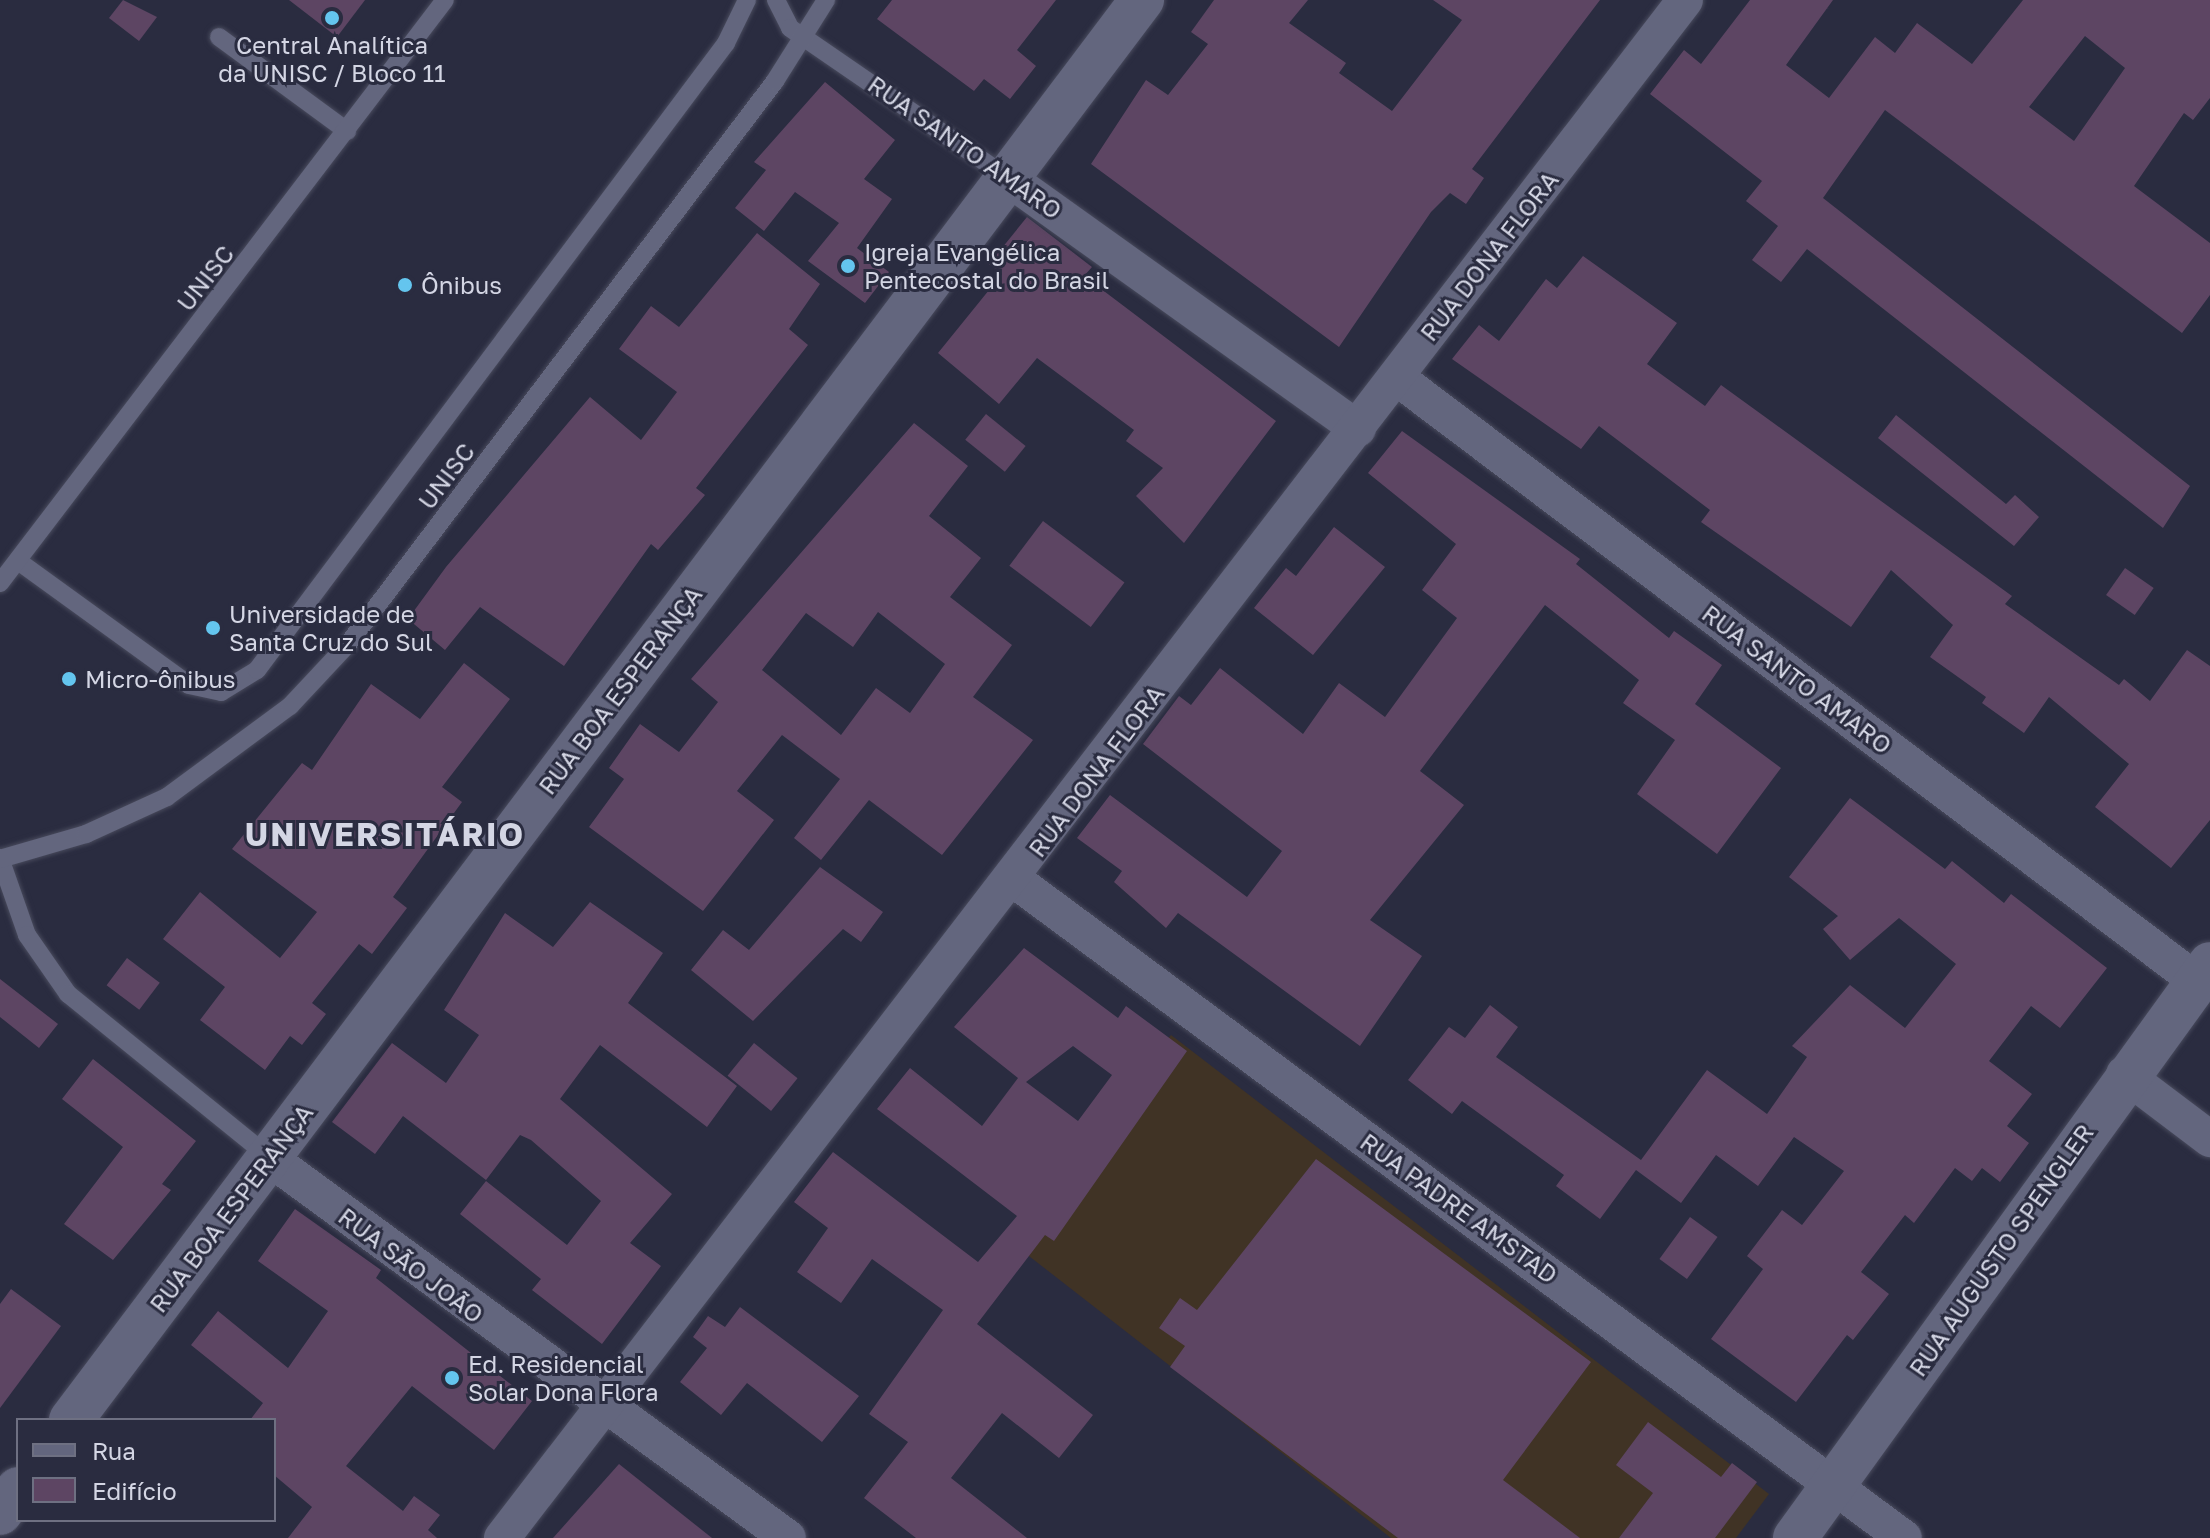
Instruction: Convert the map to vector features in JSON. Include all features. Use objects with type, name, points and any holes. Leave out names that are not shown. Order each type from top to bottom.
[{"type":"street","name":"RUA BOA ESPERANÇA","points":[[73,1418],[1005,176],[1142,0]]},
{"type":"street","name":"RUA DONA FLORA","points":[[502,1538],[1013,879],[1685,0]]},
{"type":"street","name":"RUA SANTO AMARO","points":[[1005,176],[1358,429]]},
{"type":"street","name":"RUA SANTO AMARO","points":[[1396,377],[2204,973]]},
{"type":"street","name":"RUA PADRE AMSTAD","points":[[1013,879],[1904,1538]]},
{"type":"street","name":"RUA AUGUSTO SPENGLER","points":[[1795,1538],[2124,1074],[2204,973]]},
{"type":"street","points":[[2124,1074],[2210,1139]]},
{"type":"street","name":"RUA SÃO JOÃO","points":[[269,1158],[601,1407],[788,1538]]},
{"type":"street","points":[[0,1513],[16,1492]]},
{"type":"lane","name":"UNISC","points":[[0,583],[445,0]]},
{"type":"lane","name":"UNISC","points":[[18,561],[189,685],[221,692],[257,670],[726,43],[747,0]]},
{"type":"lane","points":[[776,0],[785,22],[803,37]]},
{"type":"lane","name":"UNISC","points":[[0,858],[86,834],[167,797],[290,706],[358,631],[803,37],[826,0]]},
{"type":"lane","points":[[219,37],[347,131]]},
{"type":"lane","name":"RUA SANTO AMARO","points":[[803,37],[1005,176]]},
{"type":"lane","name":"RUA SÃO JOÃO","points":[[0,858],[42,965],[117,1040],[269,1158]]},
{"type":"shaded area","points":[[1171,1035],[1769,1494],[1736,1538],[1391,1538],[1011,1242]]},
{"type":"building","points":[[123,0],[157,17],[139,41],[109,18]]},
{"type":"building","name":"Central Analítica da UNISC / Bloco 11","points":[[289,0],[365,0],[337,37]]},
{"type":"building","points":[[892,0],[1056,0],[1017,50],[1036,66],[1010,99],[984,79],[974,91],[877,19]]},
{"type":"building","points":[[1214,0],[1308,0],[1289,23],[1346,63],[1339,73],[1392,111],[1462,20],[1433,0],[1600,0],[1472,169],[1484,178],[1466,204],[1450,193],[1431,212],[1339,347],[1091,164],[1146,80],[1168,95],[1208,44],[1191,32]]},
{"type":"building","points":[[1750,0],[1833,0],[1786,65],[1829,98],[1875,37],[1895,53],[1917,23],[1972,64],[2023,0],[2210,0],[2210,98],[2193,120],[2184,113],[2134,186],[2210,243],[2210,295],[2182,333],[1885,110],[1823,198],[2190,486],[2163,528],[1807,249],[1781,282],[1752,260],[1778,226],[1746,201],[1762,181],[1650,94],[1684,50],[1701,64]],"holes":[[[2085,36],[2125,68],[2074,141],[2029,107]]]},
{"type":"building","points":[[825,82],[895,140],[864,179],[892,199],[857,248],[889,272],[865,303],[808,261],[839,223],[795,192],[764,231],[735,208],[766,170],[754,162]]},
{"type":"building","points":[[1027,217],[1092,267],[1084,276],[1276,421],[1184,543],[1136,496],[1163,468],[1126,441],[1134,430],[1037,358],[999,404],[938,353],[1002,274],[989,264]]},
{"type":"building","points":[[757,233],[820,284],[789,329],[808,345],[696,488],[705,495],[658,550],[651,544],[564,666],[480,607],[445,650],[408,619],[446,567],[590,397],[641,440],[677,392],[619,349],[651,306],[679,327]]},
{"type":"building","points":[[1583,256],[1677,323],[1647,364],[1705,406],[1721,385],[2012,596],[2005,604],[2119,685],[2124,679],[2150,701],[2187,650],[2210,666],[2210,820],[2171,868],[2095,807],[2129,764],[2049,697],[2024,733],[1982,703],[1986,697],[1930,657],[1953,625],[1891,570],[1851,627],[1701,522],[1710,510],[1599,426],[1581,449],[1452,359],[1479,325],[1499,341],[1546,279],[1557,288]]},
{"type":"building","points":[[986,414],[1026,446],[1005,472],[965,440]]},
{"type":"building","points":[[1896,415],[2006,504],[2015,495],[2039,517],[2014,546],[1878,438]]},
{"type":"building","points":[[914,423],[968,466],[929,516],[981,558],[950,597],[1012,645],[973,697],[1033,740],[942,855],[869,800],[821,860],[794,838],[840,779],[782,735],[737,791],[774,820],[703,911],[589,827],[624,779],[609,768],[640,724],[679,752],[718,702],[691,679]],"holes":[[[878,612],[945,664],[910,713],[876,688],[841,735],[762,670],[806,613],[853,647]]]},
{"type":"building","points":[[1402,431],[1580,559],[1576,564],[1669,638],[1674,631],[1722,665],[1695,704],[1781,768],[1717,854],[1637,794],[1675,740],[1623,703],[1639,680],[1545,605],[1420,771],[1464,805],[1370,920],[1422,956],[1360,1046],[1178,913],[1166,928],[1114,882],[1122,871],[1077,838],[1110,795],[1247,897],[1282,851],[1143,744],[1179,696],[1191,705],[1220,668],[1303,734],[1339,683],[1385,717],[1457,618],[1422,590],[1456,544],[1368,473]]},
{"type":"building","points":[[1043,521],[1124,582],[1091,627],[1009,566]]},
{"type":"building","points":[[1334,527],[1385,567],[1313,655],[1254,608],[1286,568],[1296,576]]},
{"type":"building","points":[[2125,568],[2154,588],[2135,615],[2106,595]]},
{"type":"building","points":[[464,663],[510,699],[442,787],[462,802],[393,897],[407,908],[372,954],[359,944],[312,1003],[326,1014],[302,1045],[290,1036],[265,1070],[200,1020],[225,987],[163,939],[200,892],[280,958],[317,912],[232,849],[302,763],[312,770],[371,684],[420,719]]},
{"type":"building","points":[[1850,798],[1945,869],[1952,861],[2004,903],[2011,894],[2107,968],[2060,1028],[2031,1006],[1989,1061],[2032,1094],[2007,1126],[2029,1143],[2000,1182],[1982,1168],[1972,1181],[1955,1168],[1914,1223],[1905,1215],[1861,1272],[1889,1294],[1853,1340],[1847,1335],[1796,1402],[1711,1339],[1763,1269],[1747,1256],[1782,1210],[1802,1225],[1844,1171],[1794,1137],[1758,1186],[1716,1155],[1681,1203],[1636,1170],[1600,1219],[1556,1186],[1564,1175],[1462,1101],[1452,1114],[1408,1080],[1449,1027],[1465,1038],[1490,1005],[1518,1027],[1496,1057],[1641,1160],[1707,1070],[1767,1114],[1807,1057],[1792,1046],[1850,985],[1905,1028],[1956,964],[1899,918],[1850,960],[1823,929],[1838,916],[1789,877]]},
{"type":"building","points":[[820,867],[883,912],[861,942],[843,929],[753,1021],[691,970],[723,930],[749,950]]},
{"type":"building","points":[[590,902],[663,953],[628,1003],[737,1086],[707,1127],[600,1045],[560,1099],[672,1194],[630,1243],[661,1266],[602,1344],[532,1290],[541,1279],[460,1214],[486,1181],[567,1245],[601,1201],[531,1140],[520,1135],[486,1180],[403,1116],[375,1154],[332,1122],[392,1043],[446,1083],[479,1035],[444,1010],[505,913],[553,947]]},
{"type":"building","points":[[1024,948],[1118,1018],[1126,1006],[1187,1051],[1054,1241],[1045,1235],[977,1324],[1093,1415],[1059,1458],[1002,1413],[951,1478],[1027,1538],[916,1538],[864,1498],[908,1442],[869,1414],[943,1310],[872,1259],[841,1303],[797,1272],[828,1228],[794,1202],[833,1152],[978,1262],[1017,1216],[877,1109],[910,1068],[982,1126],[1018,1078],[954,1027]],"holes":[[[1073,1046],[1112,1075],[1078,1121],[1026,1082]]]},
{"type":"building","points":[[127,958],[160,983],[139,1010],[107,985]]},
{"type":"building","points":[[0,979],[58,1024],[39,1048],[0,1017]]},
{"type":"building","points":[[754,1043],[798,1078],[771,1111],[728,1076]]},
{"type":"building","points":[[93,1059],[196,1141],[162,1184],[171,1190],[113,1260],[64,1224],[123,1147],[62,1099]]},
{"type":"building","points":[[1316,1159],[1591,1362],[1503,1480],[1580,1538],[1398,1538],[1170,1367],[1185,1346],[1159,1328],[1180,1298],[1197,1310]]},
{"type":"building","points":[[295,1209],[381,1270],[376,1278],[532,1401],[494,1450],[412,1386],[346,1466],[403,1511],[414,1496],[440,1515],[428,1530],[437,1538],[288,1538],[312,1507],[276,1477],[276,1418],[252,1418],[263,1403],[191,1345],[218,1311],[288,1368],[328,1311],[258,1261]]},
{"type":"building","points":[[1690,1217],[1718,1237],[1687,1279],[1659,1259]]},
{"type":"building","points":[[11,1289],[61,1326],[0,1408],[0,1304]]},
{"type":"building","points":[[740,1307],[859,1396],[822,1442],[747,1383],[721,1415],[680,1382],[707,1348],[693,1337],[708,1316],[725,1327]]},
{"type":"building","points":[[1648,1422],[1721,1477],[1732,1463],[1757,1482],[1715,1538],[1619,1538],[1653,1493],[1616,1465]]},
{"type":"building","points":[[619,1464],[712,1538],[553,1538]]},
{"type":"place","name":"Central Analítica da UNISC / Bloco 11","points":[[332,18]]},
{"type":"place","name":"Igreja Evangélica Pentecostal do Brasil","points":[[848,266]]},
{"type":"place","name":"Ônibus","points":[[405,285]]},
{"type":"place","name":"Universidade de Santa Cruz do Sul","points":[[213,628]]},
{"type":"place","name":"Micro-ônibus","points":[[69,679]]},
{"type":"place","name":"Ed. Residencial Solar Dona Flora","points":[[452,1378]]},
{"type":"district","name":"UNIVERSITÁRIO","points":[[385,834]]}]
